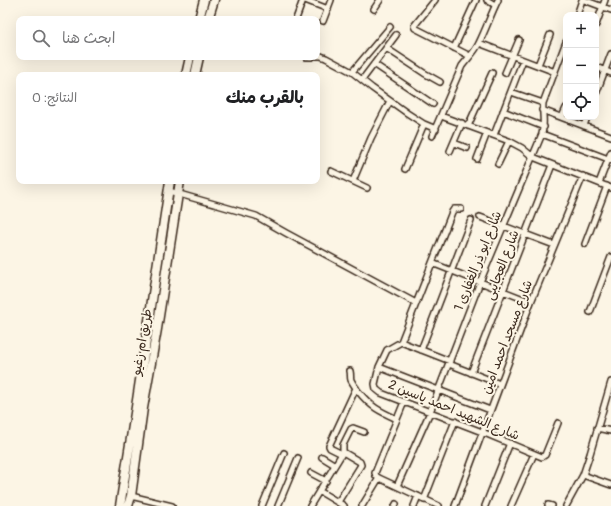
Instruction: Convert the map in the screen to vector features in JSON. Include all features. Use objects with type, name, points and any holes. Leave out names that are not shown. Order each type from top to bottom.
[{"type":"main road","points":[[200,16],[204,0]]},
{"type":"main road","points":[[209,16],[214,0]]},
{"type":"main road","points":[[187,72],[189,60]]},
{"type":"main road","points":[[196,72],[198,60]]},
{"type":"main road","name":"طريق ام زغيو","points":[[120,506],[170,184]]},
{"type":"main road","name":"طريق ام زغيو","points":[[128,506],[131,496],[143,408],[180,184]]},
{"type":"main road","points":[[154,286],[163,286]]},
{"type":"street","points":[[297,16],[304,0],[328,10]]},
{"type":"street","points":[[323,21],[331,0]]},
{"type":"street","points":[[374,9],[380,0]]},
{"type":"street","points":[[435,0],[414,26],[415,28],[470,56]]},
{"type":"street","points":[[454,48],[476,0]]},
{"type":"street","points":[[432,136],[462,66],[474,53],[497,3],[487,0]]},
{"type":"street","points":[[577,12],[583,0],[611,10]]},
{"type":"street","points":[[599,18],[605,0]]},
{"type":"street","points":[[352,72],[390,26]]},
{"type":"street","points":[[538,65],[550,34]]},
{"type":"street","points":[[362,80],[396,35]]},
{"type":"street","points":[[505,73],[519,40]]},
{"type":"street","points":[[479,43],[555,72]]},
{"type":"street","points":[[386,48],[440,82]]},
{"type":"street","points":[[599,86],[611,54]]},
{"type":"street","name":"شارع ابو ذر الغفارى 1","points":[[397,486],[430,412],[480,282],[542,134],[544,127],[542,110],[543,103],[563,56]]},
{"type":"street","points":[[320,57],[326,58],[352,72],[407,113],[424,124],[436,129]]},
{"type":"street","points":[[494,135],[523,60]]},
{"type":"street","points":[[374,64],[404,86],[433,104]]},
{"type":"street","points":[[599,68],[611,73]]},
{"type":"street","points":[[468,126],[492,72]]},
{"type":"street","points":[[511,92],[543,103]]},
{"type":"street","points":[[353,181],[371,138],[390,101]]},
{"type":"street","points":[[542,110],[611,136]]},
{"type":"street","points":[[503,111],[544,127]]},
{"type":"street","points":[[441,116],[509,141],[522,148],[533,157],[609,187],[585,244]]},
{"type":"street","points":[[584,126],[587,120]]},
{"type":"street","points":[[450,151],[462,123]]},
{"type":"street","points":[[405,170],[424,124]]},
{"type":"street","points":[[477,159],[487,132]]},
{"type":"street","points":[[542,134],[610,160]]},
{"type":"street","points":[[498,164],[509,141]]},
{"type":"street","points":[[454,143],[467,148]]},
{"type":"street","points":[[599,183],[610,160],[611,152]]},
{"type":"street","name":"شارع العجايبى","points":[[471,373],[552,165]]},
{"type":"street","points":[[331,171],[368,188]]},
{"type":"street","name":"شارع مسجد احمد امين","points":[[455,506],[531,302],[583,176]]},
{"type":"street","points":[[169,191],[256,216],[292,237],[416,302]]},
{"type":"street","points":[[461,209],[454,210],[452,212],[401,342],[500,384]]},
{"type":"street","points":[[480,217],[554,245]]},
{"type":"street","points":[[421,350],[471,220]]},
{"type":"street","points":[[590,312],[611,257]]},
{"type":"street","points":[[432,263],[531,302]]},
{"type":"street","name":"شارع الشهيد احمد ياسين 2","points":[[401,342],[387,350],[379,367],[374,384],[376,389],[381,393],[455,421],[534,454]]},
{"type":"street","points":[[379,367],[490,410]]},
{"type":"street","points":[[350,371],[350,378],[356,388],[372,406],[397,419]]},
{"type":"street","points":[[566,506],[583,475],[611,382]]},
{"type":"street","points":[[338,502],[361,465],[360,462],[330,448],[329,446],[356,388]]},
{"type":"street","points":[[404,402],[375,473],[376,476],[439,506]]},
{"type":"street","points":[[424,500],[455,421]]},
{"type":"street","points":[[511,506],[534,454],[542,457],[544,456],[558,423]]},
{"type":"street","points":[[310,506],[343,453],[343,445],[350,429],[353,428],[364,432]]},
{"type":"street","points":[[597,428],[611,431]]},
{"type":"street","points":[[485,506],[510,443]]},
{"type":"street","points":[[262,506],[284,454]]},
{"type":"street","points":[[322,457],[335,465]]},
{"type":"street","points":[[278,506],[298,458]]},
{"type":"street","points":[[311,473],[326,481]]},
{"type":"street","points":[[583,475],[611,485]]},
{"type":"street","points":[[362,506],[379,478]]},
{"type":"street","points":[[319,491],[344,506]]},
{"type":"street","points":[[131,496],[172,506]]},
{"type":"street","points":[[414,506],[418,496]]}]
